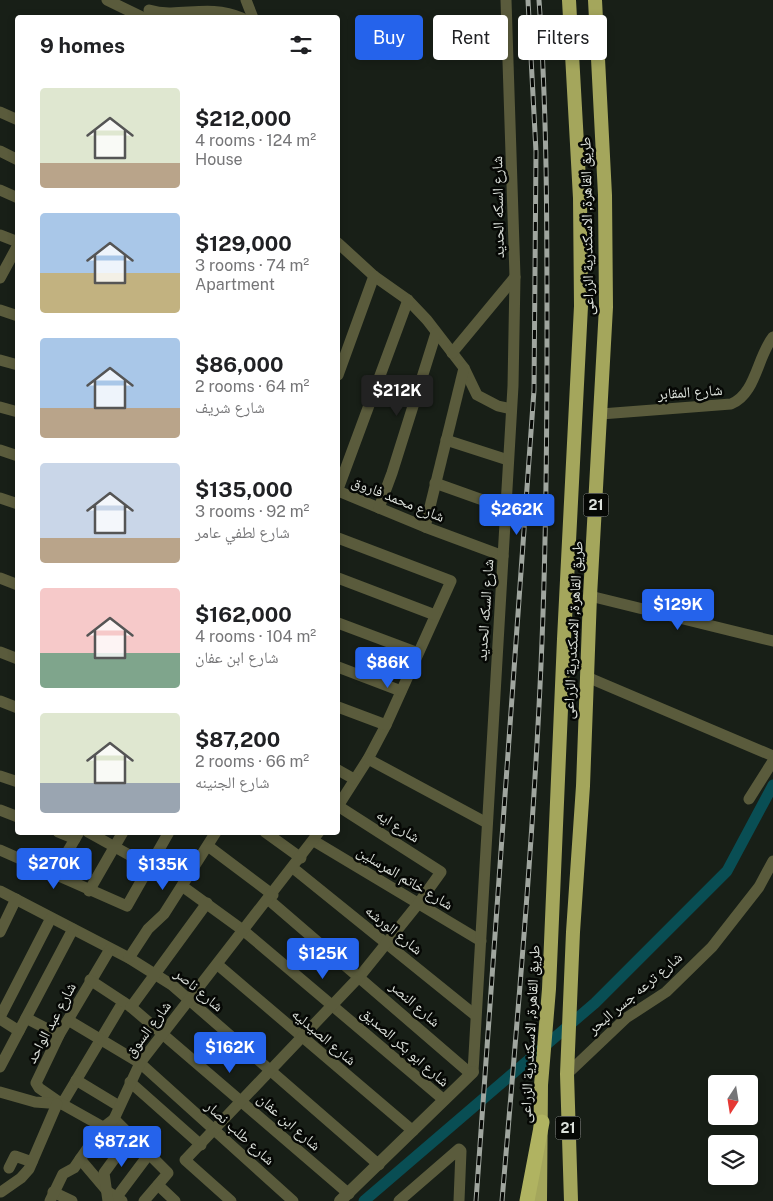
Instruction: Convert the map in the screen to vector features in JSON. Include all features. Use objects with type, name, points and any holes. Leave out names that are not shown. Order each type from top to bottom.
[{"type":"highway","name":"طريق القاهرة, الاسكندرية الزراعى","points":[[540,1201],[542,1085],[549,989],[581,306],[580,198],[569,0]]},
{"type":"highway","name":"طريق القاهرة, الاسكندرية الزراعى","points":[[571,1201],[567,1074],[606,307],[605,196],[594,0]]},
{"type":"highway","points":[[527,1201],[542,1122]]},
{"type":"street","points":[[106,0],[146,11],[190,14],[212,10],[231,15]]},
{"type":"street","points":[[246,0],[252,15]]},
{"type":"street","name":"شارع السكه الحديد","points":[[472,1073],[511,409],[515,277],[506,0]]},
{"type":"street","points":[[0,112],[15,119]]},
{"type":"street","points":[[0,152],[15,159]]},
{"type":"street","points":[[0,190],[15,197]]},
{"type":"street","points":[[0,235],[15,242]]},
{"type":"street","points":[[0,278],[15,249]]},
{"type":"street","points":[[340,249],[408,300],[427,320],[464,368],[477,395],[498,406],[511,409]]},
{"type":"street","points":[[340,370],[374,276]]},
{"type":"street","points":[[452,353],[515,277]]},
{"type":"street","points":[[340,485],[408,300]]},
{"type":"street","points":[[0,310],[15,315]]},
{"type":"street","points":[[379,508],[436,333]]},
{"type":"street","name":"شارع المقابر","points":[[601,414],[738,402],[746,391],[773,337]]},
{"type":"street","points":[[0,360],[15,364]]},
{"type":"street","points":[[425,527],[464,368]]},
{"type":"street","points":[[0,407],[15,411]]},
{"type":"street","points":[[446,440],[508,460]]},
{"type":"street","points":[[0,450],[15,455]]},
{"type":"street","points":[[435,483],[505,508]]},
{"type":"street","name":"شارع محمد فاروق","points":[[340,491],[425,527],[503,556]]},
{"type":"street","points":[[0,498],[15,503]]},
{"type":"street","points":[[340,539],[451,581],[386,725],[368,759],[340,803]]},
{"type":"street","points":[[0,578],[15,583]]},
{"type":"street","points":[[340,579],[435,615]]},
{"type":"street","points":[[590,596],[773,641]]},
{"type":"street","points":[[340,624],[418,652]]},
{"type":"street","points":[[0,652],[15,656]]},
{"type":"street","points":[[340,668],[401,691]]},
{"type":"street","points":[[587,677],[773,756]]},
{"type":"street","points":[[0,702],[15,707]]},
{"type":"street","points":[[340,708],[386,725]]},
{"type":"street","points":[[368,759],[487,823]]},
{"type":"street","points":[[749,799],[773,761]]},
{"type":"street","points":[[340,771],[354,779]]},
{"type":"street","points":[[0,776],[15,781]]},
{"type":"street","name":"شارع ايه","points":[[340,807],[441,872],[418,904]]},
{"type":"street","points":[[0,810],[15,816]]},
{"type":"street","points":[[93,835],[150,866]]},
{"type":"street","points":[[90,891],[121,835]]},
{"type":"street","points":[[0,850],[119,905],[127,906],[167,835]]},
{"type":"street","points":[[129,958],[148,929],[164,914],[214,835]]},
{"type":"street","points":[[269,835],[301,858]]},
{"type":"street","points":[[54,875],[77,836]]},
{"type":"street","name":"شارع خاتم المرسلين","points":[[317,837],[418,904],[481,941]]},
{"type":"street","name":"شارع السوق","points":[[52,1196],[63,1174],[74,1168],[103,1127],[114,1118],[140,1063],[162,1033],[218,965],[317,837]]},
{"type":"street","name":"شارع النصر","points":[[208,846],[271,897],[472,1073]]},
{"type":"street","name":"شارع ترعه جسر البحر","points":[[567,1074],[626,1018],[666,992],[712,947],[754,894],[773,861]]},
{"type":"street","name":"شارع الورشه","points":[[293,868],[475,1015]]},
{"type":"street","name":"شارع ابو بكر الصديق","points":[[182,886],[244,932],[444,1100]]},
{"type":"street","name":"شارع ناصر","points":[[0,892],[129,958],[156,974],[379,1165]]},
{"type":"street","points":[[0,932],[16,899]]},
{"type":"street","points":[[1,1192],[21,1178],[32,1162],[59,1104],[76,1080],[100,1038],[127,1004],[156,974],[207,903]]},
{"type":"street","points":[[231,1201],[186,1160],[360,976],[418,904]]},
{"type":"street","points":[[19,1030],[0,1018],[52,918]]},
{"type":"street","points":[[0,1067],[73,929]]},
{"type":"street","name":"شارع عبد الواحد","points":[[59,1104],[38,1088],[36,1084],[59,1035],[110,949]]},
{"type":"street","name":"شارع الصيدليه","points":[[218,965],[413,1131]]},
{"type":"street","name":"شارع ابن عفان","points":[[90,980],[127,1004],[162,1033],[242,1102],[345,1197]]},
{"type":"street","points":[[26,1018],[59,1035]]},
{"type":"street","name":"شارع طلب نصار","points":[[68,1020],[140,1063],[293,1201]]},
{"type":"street","points":[[345,1197],[472,1073]]},
{"type":"street","points":[[76,1080],[119,1106]]},
{"type":"street","points":[[130,1082],[200,1145]]},
{"type":"street","points":[[0,1092],[25,1100],[59,1104],[103,1127]]},
{"type":"street","points":[[114,1118],[168,1173],[144,1201]]},
{"type":"street","points":[[113,1198],[104,1173],[131,1136]]},
{"type":"street","points":[[400,1201],[460,1149],[459,1201]]},
{"type":"street","points":[[113,1198],[149,1154]]},
{"type":"street","points":[[9,1168],[15,1156],[32,1162]]},
{"type":"street","points":[[80,1159],[113,1198]]},
{"type":"street","points":[[158,1186],[175,1201]]},
{"type":"street","points":[[52,1196],[72,1201]]},
{"type":"waterway","points":[[364,1201],[595,1003],[727,871],[773,785]]},
{"type":"railway","points":[[476,1201],[534,390],[536,152],[528,0]]},
{"type":"railway","points":[[502,1201],[529,866],[538,732],[544,582],[547,415],[547,207],[544,83],[539,0]]}]
